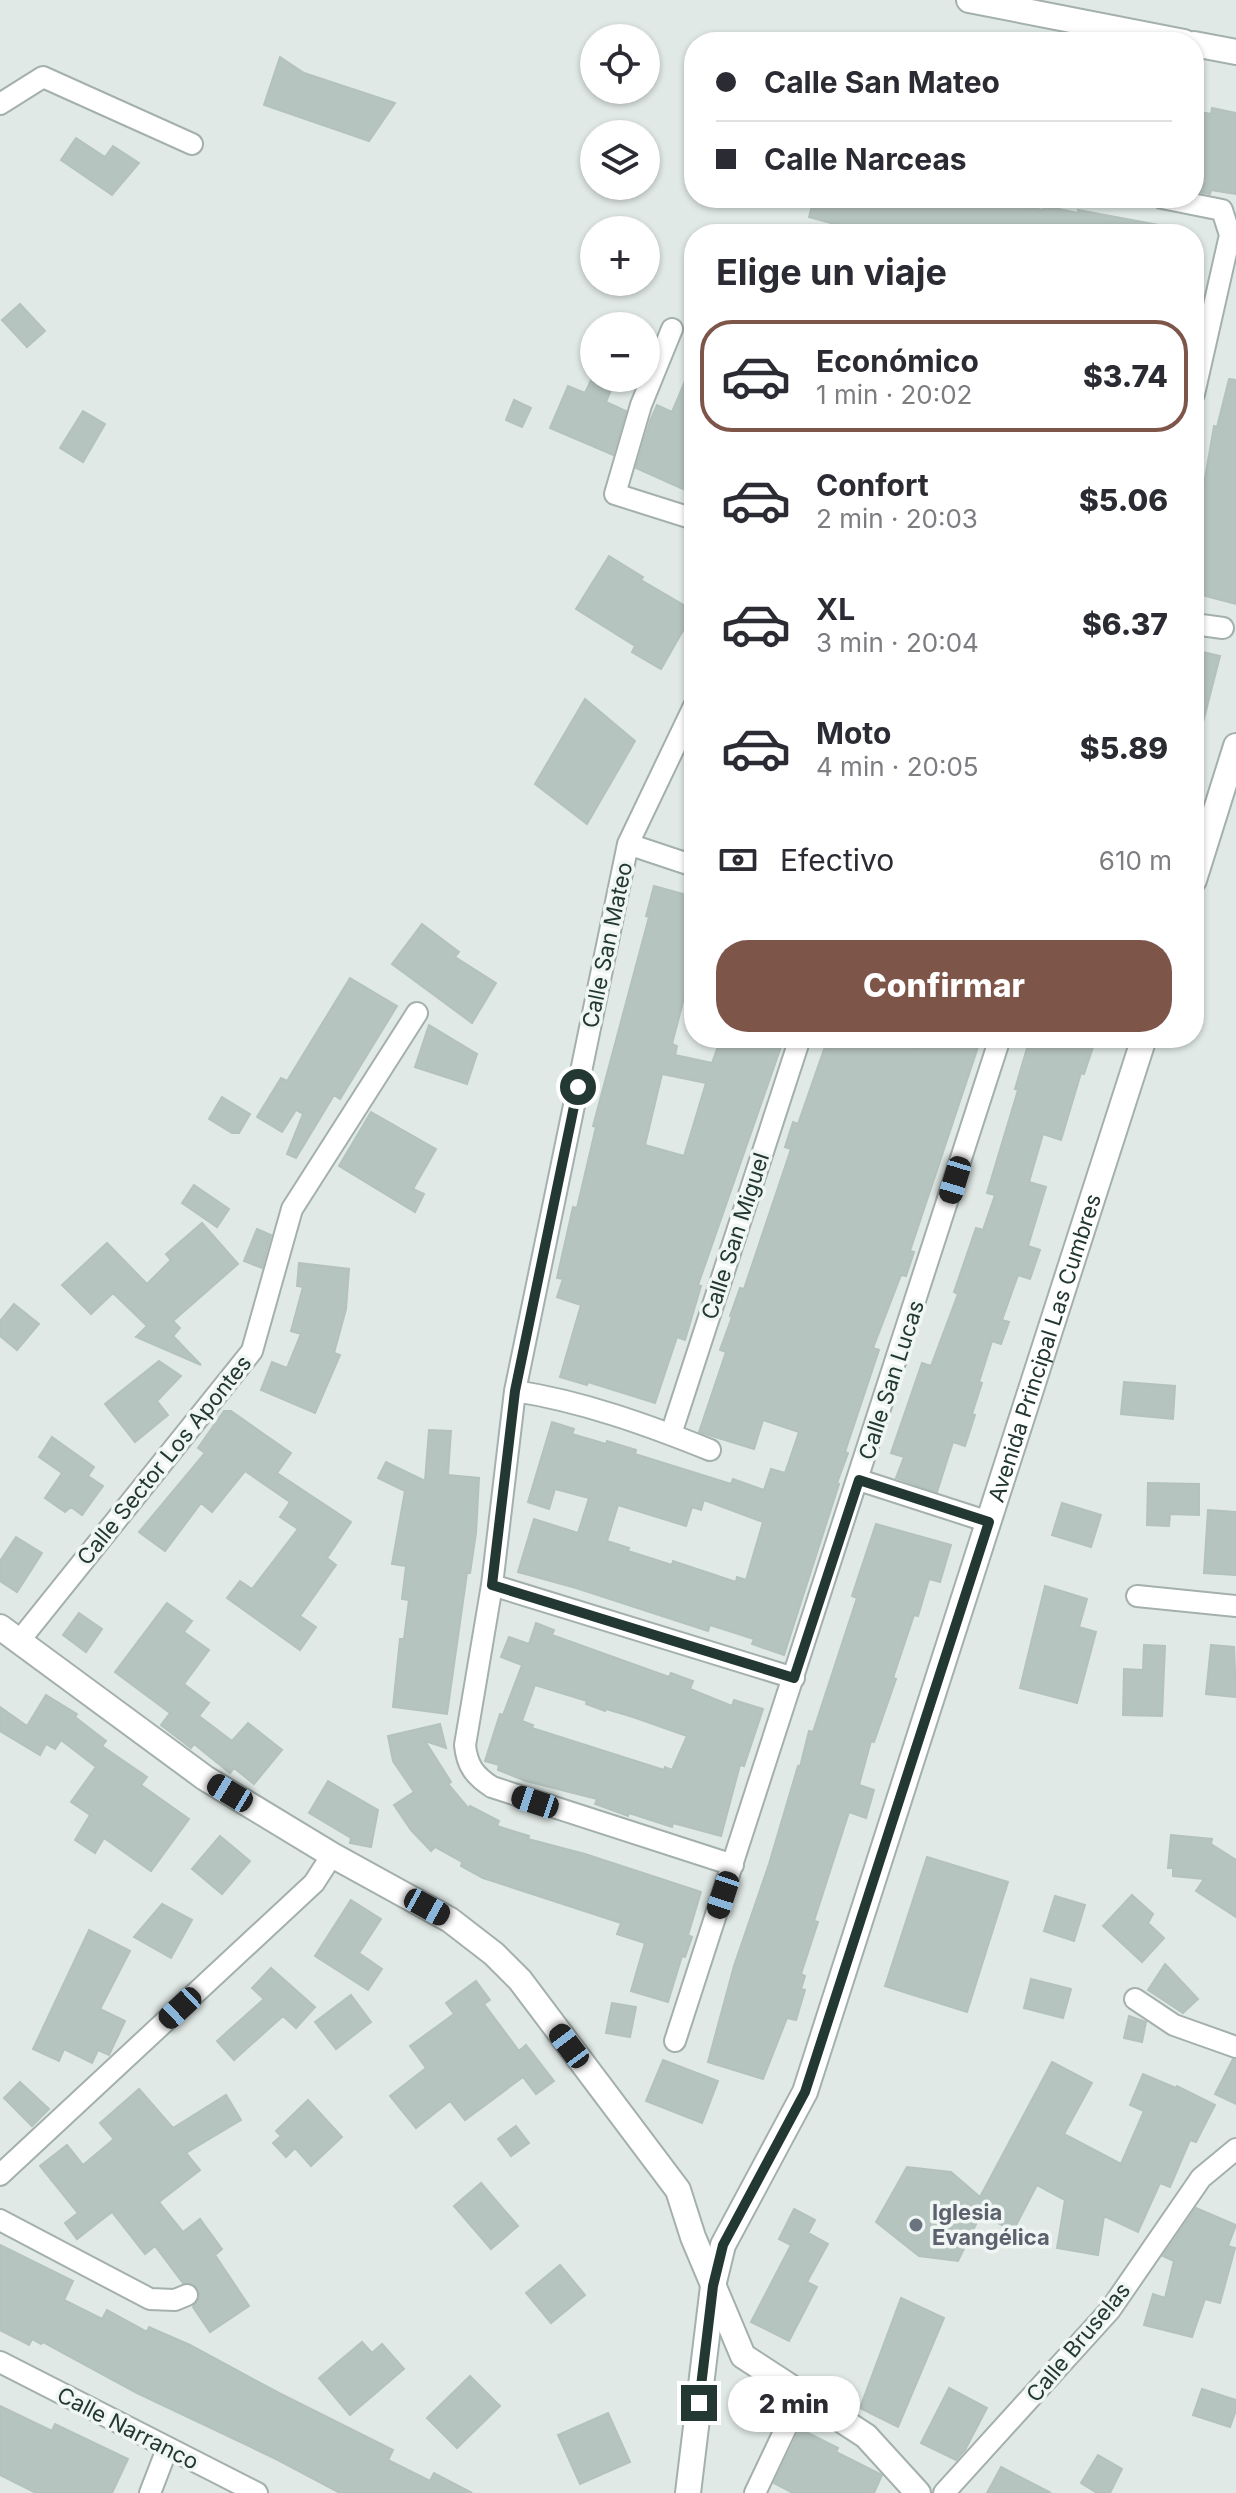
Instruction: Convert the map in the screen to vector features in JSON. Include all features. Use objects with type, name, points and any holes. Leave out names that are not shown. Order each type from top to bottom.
[{"type":"street","points":[[969,0],[1133,32]]},
{"type":"street","points":[[1204,46],[1236,52]]},
{"type":"street","points":[[0,104],[43,77],[192,144]]},
{"type":"street","points":[[1204,206],[1222,210],[1230,235],[1204,350]]},
{"type":"street","points":[[672,329],[641,405],[615,494],[684,516]]},
{"type":"street","points":[[1204,625],[1223,628]]},
{"type":"street","name":"Calle San Mateo","points":[[684,727],[628,844],[515,1391],[492,1585],[465,1745],[470,1767],[476,1776],[492,1787],[733,1865]]},
{"type":"street","points":[[1204,848],[1236,746]]},
{"type":"street","points":[[628,844],[684,863]]},
{"type":"street","name":"Calle Sector Los Apontes","points":[[10,1634],[252,1351],[292,1209],[417,1013]]},
{"type":"street","name":"Calle San Miguel","points":[[671,1434],[797,1048]]},
{"type":"street","name":"Calle San Lucas","points":[[675,2041],[997,1048]]},
{"type":"street","name":"Avenida Principal Las Cumbres","points":[[688,2493],[713,2286],[723,2245],[805,2092],[1141,1048]]},
{"type":"street","points":[[515,1391],[550,1396],[671,1434],[710,1450]]},
{"type":"street","points":[[859,1480],[989,1522]]},
{"type":"street","points":[[492,1585],[794,1678]]},
{"type":"street","points":[[1137,1596],[1236,1606]]},
{"type":"street","points":[[10,1634],[173,1756],[332,1855],[450,1920],[494,1954],[520,1980],[678,2190],[693,2237],[743,2356],[866,2436],[918,2493]]},
{"type":"street","points":[[0,2175],[314,1883],[332,1855]]},
{"type":"street","points":[[1135,1999],[1174,2025],[1236,2047]]},
{"type":"street","name":"Calle Bruselas","points":[[944,2493],[1110,2310],[1201,2178],[1236,2149]]},
{"type":"street","points":[[0,2220],[150,2299],[175,2300],[187,2295]]},
{"type":"street","name":"Calle Narranco","points":[[0,2362],[257,2493]]},
{"type":"street","points":[[755,2493],[802,2394]]},
{"type":"street","points":[[150,2493],[167,2449]]},
{"type":"building","points":[[280,57],[304,73],[395,103],[369,141],[264,105]]},
{"type":"building","points":[[1212,108],[1236,113],[1236,194],[1211,190],[1210,194],[1204,193],[1204,113],[1211,114]]},
{"type":"building","points":[[76,138],[105,157],[113,146],[139,163],[112,195],[61,160]]},
{"type":"building","points":[[811,208],[1054,208],[1154,224],[835,224],[809,217]]},
{"type":"building","points":[[20,304],[45,331],[27,347],[2,320]]},
{"type":"building","points":[[1229,379],[1236,380],[1236,604],[1204,596],[1204,484],[1214,426],[1217,427]]},
{"type":"building","points":[[684,384],[684,490],[636,468],[657,405],[672,412]]},
{"type":"building","points":[[568,386],[585,393],[610,392],[606,402],[626,411],[613,455],[550,428]]},
{"type":"building","points":[[514,400],[531,408],[522,427],[506,420]]},
{"type":"building","points":[[83,411],[105,424],[83,462],[60,448]]},
{"type":"building","points":[[609,556],[643,577],[641,580],[684,605],[684,629],[661,669],[632,652],[635,646],[576,609]]},
{"type":"building","points":[[1204,652],[1220,656],[1204,718]]},
{"type":"building","points":[[585,699],[635,741],[587,824],[535,784]]},
{"type":"building","points":[[654,886],[684,894],[684,998],[672,1044],[677,1046],[675,1055],[712,1063],[717,1048],[781,1048],[698,1285],[701,1286],[685,1340],[677,1337],[655,1403],[588,1382],[587,1385],[560,1377],[581,1305],[557,1297],[563,1279],[557,1278],[573,1207],[577,1208],[596,1127],[593,1126],[649,917],[646,916]],"holes":[[[662,1074],[706,1083],[684,1156],[645,1145]]]},
{"type":"building","points":[[422,924],[459,952],[455,957],[496,983],[472,1023],[392,964]]},
{"type":"building","points":[[350,978],[397,1006],[340,1099],[334,1095],[296,1158],[287,1154],[303,1114],[296,1110],[282,1132],[257,1117],[281,1078],[287,1081]]},
{"type":"building","points":[[429,1025],[477,1054],[467,1084],[415,1067]]},
{"type":"building","points":[[825,1048],[978,1048],[910,1251],[914,1252],[906,1276],[901,1275],[873,1348],[879,1350],[784,1655],[752,1644],[754,1639],[710,1625],[708,1631],[518,1572],[534,1519],[578,1533],[589,1498],[555,1489],[549,1509],[528,1502],[552,1422],[574,1429],[572,1434],[636,1450],[635,1454],[731,1484],[733,1479],[764,1490],[771,1469],[785,1473],[799,1432],[763,1420],[754,1449],[699,1432],[726,1352],[720,1350],[730,1316],[740,1288],[744,1289],[791,1149],[785,1147],[793,1122],[798,1124]],"holes":[[[704,1500],[763,1522],[746,1580],[737,1577],[736,1582],[673,1561],[672,1565],[607,1541],[618,1505],[686,1526],[692,1507],[701,1510]]]},
{"type":"building","points":[[1027,1048],[1093,1048],[1084,1074],[1081,1073],[1061,1140],[1043,1134],[1029,1182],[1046,1187],[1028,1246],[1040,1250],[1030,1279],[1018,1275],[1002,1320],[1009,1322],[1001,1344],[992,1341],[979,1382],[982,1383],[972,1414],[975,1415],[965,1446],[953,1442],[937,1492],[896,1478],[904,1457],[891,1453],[922,1363],[931,1366],[958,1294],[954,1292],[976,1228],[983,1230],[995,1195],[987,1193],[1018,1090],[1015,1089]]},
{"type":"building","points":[[222,1097],[250,1114],[239,1133],[232,1133],[209,1119]]},
{"type":"building","points":[[371,1112],[436,1149],[413,1189],[424,1194],[415,1212],[339,1166]]},
{"type":"building","points":[[194,1185],[229,1209],[217,1227],[182,1203]]},
{"type":"building","points":[[202,1223],[238,1264],[173,1321],[180,1328],[173,1336],[201,1365],[136,1337],[147,1326],[113,1293],[91,1314],[62,1285],[107,1243],[147,1284],[171,1260],[166,1254]]},
{"type":"building","points":[[257,1229],[271,1235],[262,1268],[244,1261]]},
{"type":"building","points":[[299,1263],[349,1269],[346,1309],[334,1353],[340,1355],[315,1413],[261,1390],[272,1362],[287,1368],[301,1334],[291,1331],[303,1287],[297,1286]]},
{"type":"building","points":[[14,1304],[39,1324],[17,1350],[0,1336],[0,1321]]},
{"type":"building","points":[[159,1361],[181,1376],[157,1401],[168,1415],[135,1442],[105,1404]]},
{"type":"building","points":[[1124,1382],[1175,1386],[1173,1419],[1121,1414]]},
{"type":"building","points":[[224,1411],[231,1411],[291,1453],[277,1473],[351,1522],[327,1558],[336,1565],[300,1616],[316,1627],[300,1650],[227,1598],[240,1581],[252,1589],[298,1529],[280,1517],[290,1502],[245,1471],[212,1512],[201,1503],[165,1551],[139,1532],[205,1453],[198,1448]]},
{"type":"building","points":[[429,1430],[451,1431],[448,1475],[479,1478],[476,1533],[470,1573],[467,1573],[447,1714],[393,1707],[400,1639],[404,1639],[409,1600],[402,1599],[406,1566],[392,1564],[405,1491],[378,1478],[386,1462],[425,1481]]},
{"type":"building","points":[[52,1437],[94,1467],[88,1476],[103,1486],[82,1515],[71,1507],[65,1512],[45,1498],[62,1473],[39,1457]]},
{"type":"building","points":[[1148,1483],[1199,1484],[1199,1515],[1170,1514],[1169,1526],[1147,1525]]},
{"type":"building","points":[[1062,1503],[1101,1515],[1091,1547],[1052,1535]]},
{"type":"building","points":[[1208,1510],[1236,1512],[1236,1575],[1204,1573]]},
{"type":"building","points":[[876,1524],[951,1545],[940,1582],[929,1579],[918,1616],[914,1615],[893,1678],[896,1679],[874,1742],[871,1741],[859,1785],[874,1790],[866,1818],[849,1812],[814,1921],[818,1922],[801,1974],[805,1976],[801,1989],[805,1990],[796,2020],[787,2018],[763,2079],[708,2062],[734,1966],[809,1731],[813,1732],[857,1598],[852,1596]]},
{"type":"building","points":[[16,1537],[42,1553],[17,1592],[0,1581],[0,1561]]},
{"type":"building","points":[[1045,1586],[1087,1599],[1079,1627],[1096,1632],[1077,1703],[1020,1688]]},
{"type":"building","points":[[167,1603],[192,1621],[184,1632],[209,1650],[184,1684],[209,1703],[199,1716],[232,1741],[248,1723],[282,1750],[254,1784],[234,1768],[230,1773],[194,1744],[191,1748],[161,1725],[170,1713],[115,1672]]},
{"type":"building","points":[[79,1613],[102,1629],[86,1652],[63,1635]]},
{"type":"building","points":[[536,1623],[554,1630],[552,1635],[669,1677],[671,1673],[693,1681],[690,1689],[732,1706],[734,1700],[763,1709],[744,1766],[740,1765],[721,1836],[673,1823],[672,1827],[629,1813],[628,1816],[595,1804],[597,1799],[526,1781],[498,1770],[499,1765],[485,1761],[500,1714],[503,1715],[522,1665],[501,1657],[509,1637],[529,1644]],"holes":[[[535,1685],[587,1701],[586,1704],[605,1711],[633,1717],[687,1736],[672,1770],[532,1728],[533,1725],[522,1721]]]},
{"type":"building","points":[[1144,1645],[1165,1646],[1162,1716],[1123,1715],[1124,1669],[1143,1670]]},
{"type":"building","points":[[1211,1645],[1234,1647],[1236,1697],[1206,1694]]},
{"type":"building","points":[[46,1695],[77,1714],[75,1717],[106,1741],[102,1746],[147,1777],[141,1785],[189,1819],[151,1871],[104,1838],[95,1853],[75,1840],[90,1815],[71,1802],[96,1767],[61,1740],[55,1749],[46,1744],[40,1755],[0,1731],[0,1707],[27,1726]]},
{"type":"building","points":[[440,1724],[446,1748],[425,1741],[451,1782],[448,1784],[469,1809],[470,1806],[499,1821],[497,1826],[529,1836],[528,1839],[701,1892],[688,1935],[692,1937],[685,1957],[682,1956],[668,2002],[631,1991],[645,1943],[617,1934],[621,1923],[483,1878],[435,1847],[431,1851],[411,1830],[394,1805],[414,1792],[393,1761],[388,1736]]},
{"type":"building","points":[[328,1781],[378,1810],[371,1847],[350,1843],[351,1838],[309,1813]]},
{"type":"building","points":[[1171,1835],[1212,1839],[1211,1844],[1236,1860],[1236,1917],[1196,1891],[1204,1879],[1173,1876],[1173,1868],[1168,1868]]},
{"type":"building","points":[[220,1836],[250,1861],[222,1894],[192,1869]]},
{"type":"building","points":[[927,1857],[1008,1882],[967,2012],[885,1986]]},
{"type":"building","points":[[1132,1895],[1153,1914],[1148,1923],[1164,1938],[1142,1962],[1103,1926]]},
{"type":"building","points":[[1055,1896],[1085,1905],[1074,1941],[1044,1931]]},
{"type":"building","points":[[351,1900],[381,1919],[359,1953],[382,1969],[368,1990],[315,1956]]},
{"type":"building","points":[[162,1904],[192,1920],[171,1958],[134,1937]]},
{"type":"building","points":[[89,1930],[130,1951],[100,2009],[125,2021],[109,2055],[98,2050],[92,2063],[64,2049],[59,2061],[33,2049]]},
{"type":"building","points":[[1165,1964],[1198,1999],[1183,2013],[1148,1990]]},
{"type":"building","points":[[271,1968],[315,2007],[296,2028],[283,2016],[234,2060],[217,2041],[264,1999],[252,1988]]},
{"type":"building","points":[[1031,1979],[1071,1989],[1063,2018],[1024,2008]]},
{"type":"building","points":[[476,1981],[490,2000],[484,2004],[519,2051],[526,2045],[554,2081],[536,2094],[523,2077],[465,2120],[450,2101],[416,2128],[390,2096],[426,2068],[410,2046],[454,2014],[446,2003]]},
{"type":"building","points":[[351,1995],[371,2022],[336,2049],[315,2022]]},
{"type":"building","points":[[612,2003],[636,2007],[630,2037],[606,2033]]},
{"type":"building","points":[[1129,2016],[1146,2022],[1142,2042],[1124,2038]]},
{"type":"building","points":[[1233,2059],[1236,2060],[1236,2104],[1215,2094]]},
{"type":"building","points":[[663,2060],[718,2081],[702,2123],[646,2101]]},
{"type":"building","points":[[1052,2062],[1092,2083],[1064,2134],[1121,2164],[1144,2111],[1130,2105],[1143,2074],[1177,2086],[1215,2105],[1196,2142],[1190,2140],[1170,2187],[1160,2183],[1138,2232],[1104,2216],[1098,2255],[1057,2248],[1065,2200],[1037,2185],[1013,2231],[981,2214],[958,2261],[919,2256],[876,2222],[907,2167],[951,2172],[980,2197]]},
{"type":"building","points":[[20,2082],[49,2109],[32,2126],[4,2098]]},
{"type":"building","points":[[139,2089],[173,2128],[226,2095],[241,2120],[186,2153],[200,2170],[159,2202],[183,2232],[200,2219],[222,2249],[215,2255],[249,2306],[210,2332],[193,2307],[200,2297],[195,2285],[183,2283],[155,2246],[145,2254],[112,2212],[77,2239],[65,2223],[78,2213],[40,2166],[67,2145],[83,2165],[114,2139],[100,2123]]},
{"type":"building","points":[[308,2100],[342,2137],[311,2166],[295,2148],[286,2157],[273,2143],[281,2136],[276,2131]]},
{"type":"building","points":[[516,2126],[529,2143],[511,2156],[498,2139]]},
{"type":"building","points":[[481,2183],[518,2226],[491,2249],[454,2206]]},
{"type":"building","points":[[1196,2208],[1236,2225],[1228,2246],[1235,2248],[1220,2303],[1205,2299],[1192,2337],[1144,2325],[1153,2294],[1165,2298],[1174,2261],[1163,2256]]},
{"type":"building","points":[[794,2209],[815,2220],[808,2233],[828,2244],[807,2282],[817,2287],[789,2341],[751,2322],[791,2245],[779,2239]]},
{"type":"building","points":[[0,2245],[73,2281],[64,2300],[102,2319],[107,2310],[147,2332],[149,2327],[190,2345],[393,2450],[388,2460],[430,2481],[434,2473],[472,2493],[340,2493],[137,2393],[43,2342],[41,2344],[32,2339],[29,2345],[0,2330]]},
{"type":"building","points":[[560,2265],[585,2295],[551,2323],[526,2293]]},
{"type":"building","points":[[901,2298],[944,2318],[898,2427],[860,2408]]},
{"type":"building","points":[[362,2342],[372,2353],[382,2344],[404,2369],[350,2415],[319,2378]]},
{"type":"building","points":[[470,2376],[500,2406],[457,2448],[427,2418]]},
{"type":"building","points":[[949,2388],[987,2408],[965,2450],[956,2460],[921,2443]]},
{"type":"building","points":[[1202,2389],[1236,2400],[1230,2427],[1193,2415]]},
{"type":"building","points":[[0,2406],[52,2431],[55,2424],[128,2459],[112,2493],[36,2493],[0,2475]]},
{"type":"building","points":[[608,2413],[630,2462],[580,2484],[558,2435]]},
{"type":"building","points":[[800,2429],[838,2448],[836,2452],[882,2475],[874,2493],[793,2493],[774,2483]]},
{"type":"building","points":[[1098,2455],[1122,2469],[1110,2493],[1097,2493],[1081,2483]]},
{"type":"building","points":[[1001,2467],[1051,2493],[987,2493]]},
{"type":"place","name":"Iglesia Evangélica","points":[[916,2225]]},
{"type":"route","points":[[578,1087],[515,1391],[492,1585],[794,1678],[859,1480],[989,1522],[805,2092],[723,2245],[713,2286],[699,2403]]}]
